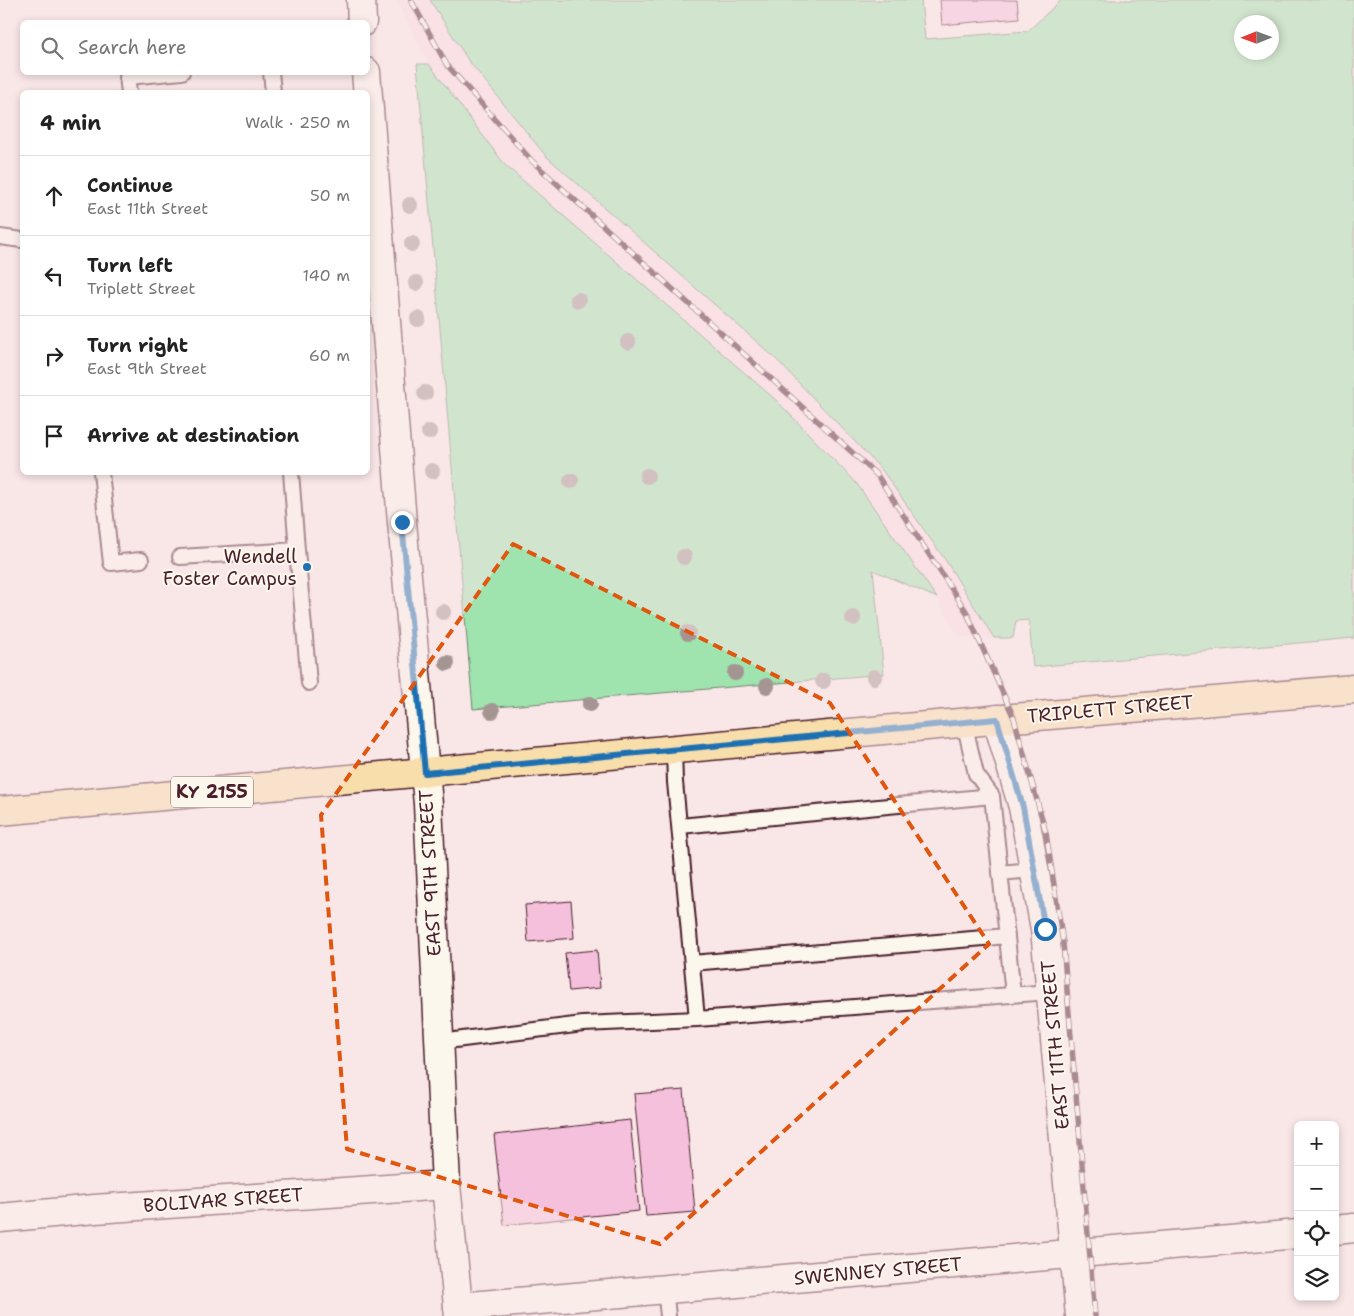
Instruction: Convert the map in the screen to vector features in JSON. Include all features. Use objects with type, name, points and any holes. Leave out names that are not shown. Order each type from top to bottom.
[{"type":"main road","name":"TRIPLETT STREET","points":[[0,811],[997,719],[1354,689]]},
{"type":"street","points":[[361,0],[362,20]]},
{"type":"street","name":"EAST 9TH STREET","points":[[366,75],[367,90]]},
{"type":"street","name":"EAST 9TH STREET","points":[[370,158],[373,222],[428,804],[446,1185],[459,1312]]},
{"type":"street","name":"EAST 11TH STREET","points":[[997,719],[1023,807],[1045,929],[1080,1316]]},
{"type":"street","name":"BOLIVAR STREET","points":[[0,1218],[104,1208],[446,1185]]},
{"type":"street","points":[[1339,1230],[1354,1228]]},
{"type":"street","name":"SWENNEY STREET","points":[[459,1312],[665,1288],[1074,1255],[1294,1234]]},
{"type":"lane","points":[[129,90],[128,77],[150,75]]},
{"type":"lane","points":[[271,75],[273,90]]},
{"type":"lane","points":[[0,237],[20,240]]},
{"type":"lane","points":[[101,475],[111,563],[141,560]]},
{"type":"lane","points":[[291,475],[309,683]]},
{"type":"lane","points":[[180,557],[297,550]]},
{"type":"lane","points":[[964,722],[976,774],[992,796],[1013,994]]},
{"type":"lane","points":[[674,750],[675,782],[697,1019]]},
{"type":"lane","points":[[680,826],[992,796]]},
{"type":"lane","points":[[1000,873],[1033,870]]},
{"type":"lane","points":[[692,962],[1007,936]]},
{"type":"lane","points":[[439,1042],[582,1024],[697,1019],[1050,992]]},
{"type":"lane","points":[[665,1288],[668,1316]]},
{"type":"highlighted area","points":[[513,544],[830,703],[989,944],[660,1244],[347,1149],[321,815]]},
{"type":"shaded area","points":[[396,0],[430,0],[468,60],[546,156],[774,357],[882,470],[946,561],[994,638],[959,636],[937,598],[857,484],[777,401],[505,165],[429,64]]},
{"type":"green space","points":[[430,0],[921,0],[925,39],[1028,31],[1061,0],[1354,0],[1354,638],[1033,667],[1029,620],[1016,621],[1013,638],[994,638],[946,561],[882,470],[774,357],[546,156],[468,60]]},
{"type":"green space","points":[[417,64],[429,64],[505,165],[777,401],[857,484],[937,598],[873,570],[884,674],[473,709]]},
{"type":"building","points":[[940,0],[1017,0],[1019,18],[942,25]]},
{"type":"building","points":[[571,901],[574,938],[528,942],[525,905]]},
{"type":"building","points":[[597,950],[600,988],[569,991],[565,953]]},
{"type":"building","points":[[684,1090],[695,1212],[646,1216],[634,1094]]},
{"type":"building","points":[[630,1120],[639,1211],[504,1225],[494,1135]]},
{"type":"railway","points":[[411,0],[447,65],[532,161],[877,475],[966,611],[1014,718],[1046,833],[1063,943],[1095,1316]]},
{"type":"place","name":"Wendell Foster Campus","points":[[307,567]]},
{"type":"route","points":[[402,522],[425,773],[997,719],[1023,807],[1045,929]]}]
